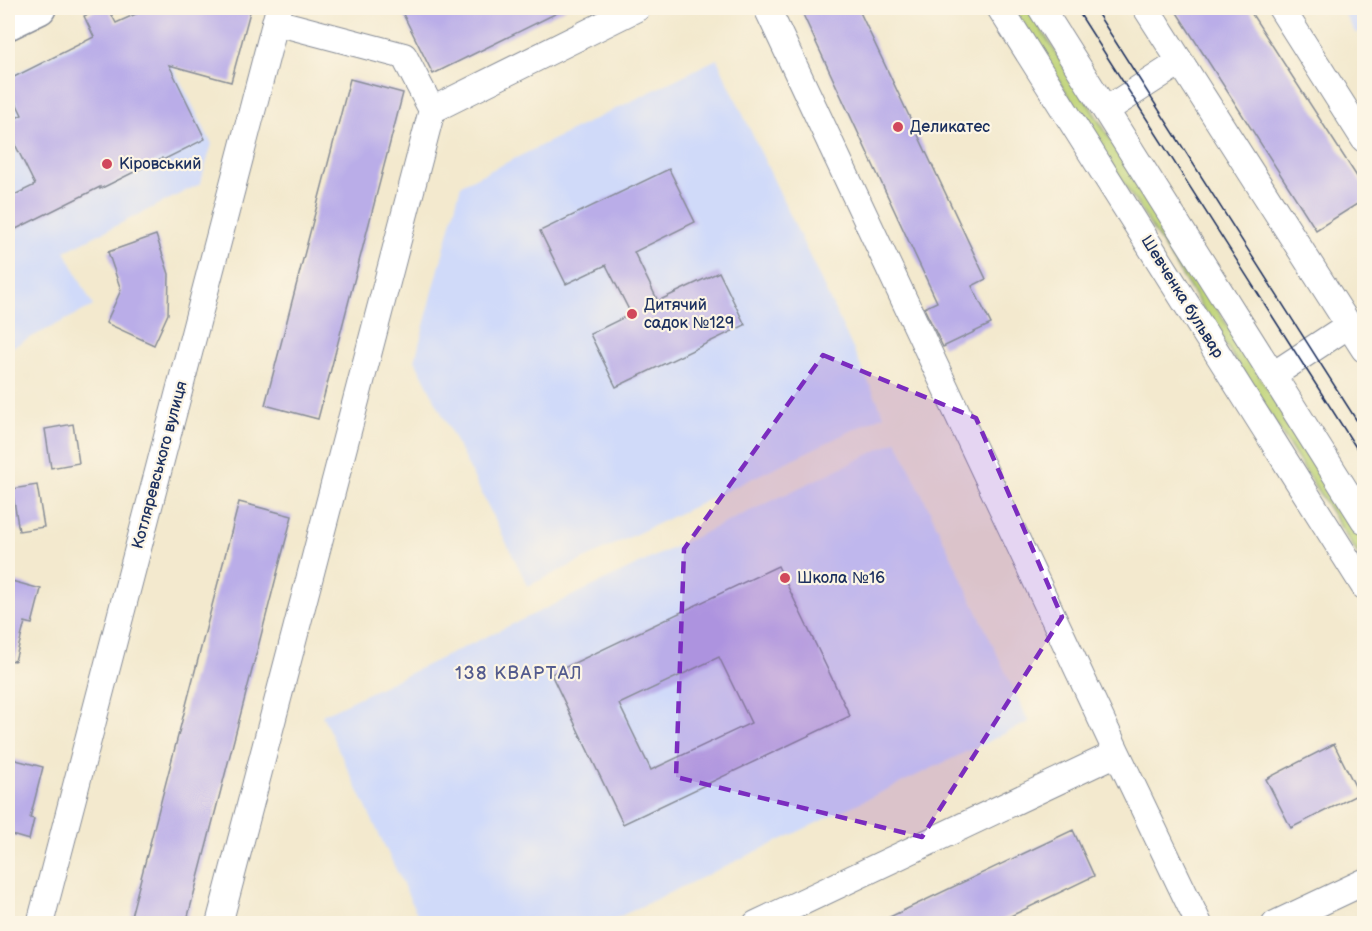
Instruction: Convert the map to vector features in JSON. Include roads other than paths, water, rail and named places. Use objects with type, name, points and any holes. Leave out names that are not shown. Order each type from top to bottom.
[{"type":"main road","points":[[8,23],[39,8]]},
{"type":"street","points":[[432,110],[638,8]]},
{"type":"street","points":[[767,8],[1199,924]]},
{"type":"street","name":"Шевченка бульвар","points":[[1000,8],[1365,586]]},
{"type":"street","points":[[1041,8],[1365,520]]},
{"type":"street","points":[[1146,8],[1365,349]]},
{"type":"street","points":[[1281,8],[1365,139]]},
{"type":"street","points":[[219,924],[432,110],[404,56],[277,15]]},
{"type":"street","name":"Котляревського вулиця","points":[[40,924],[277,15]]},
{"type":"street","points":[[1106,110],[1180,62]]},
{"type":"street","points":[[1273,375],[1349,325]]},
{"type":"street","points":[[756,924],[1117,753]]},
{"type":"street","points":[[1275,924],[1365,882]]},
{"type":"tram line","points":[[1076,8],[1364,460]]},
{"type":"tram line","points":[[1094,8],[1364,432]]},
{"type":"place","name":"Деликатес","points":[[898,127]]},
{"type":"place","name":"Кіровський","points":[[107,164]]},
{"type":"place","name":"Дитячий садок №129","points":[[632,314]]},
{"type":"place","name":"Школа №16","points":[[785,578]]},
{"type":"district","name":"138 КВАРТАЛ","points":[[519,673]]}]
